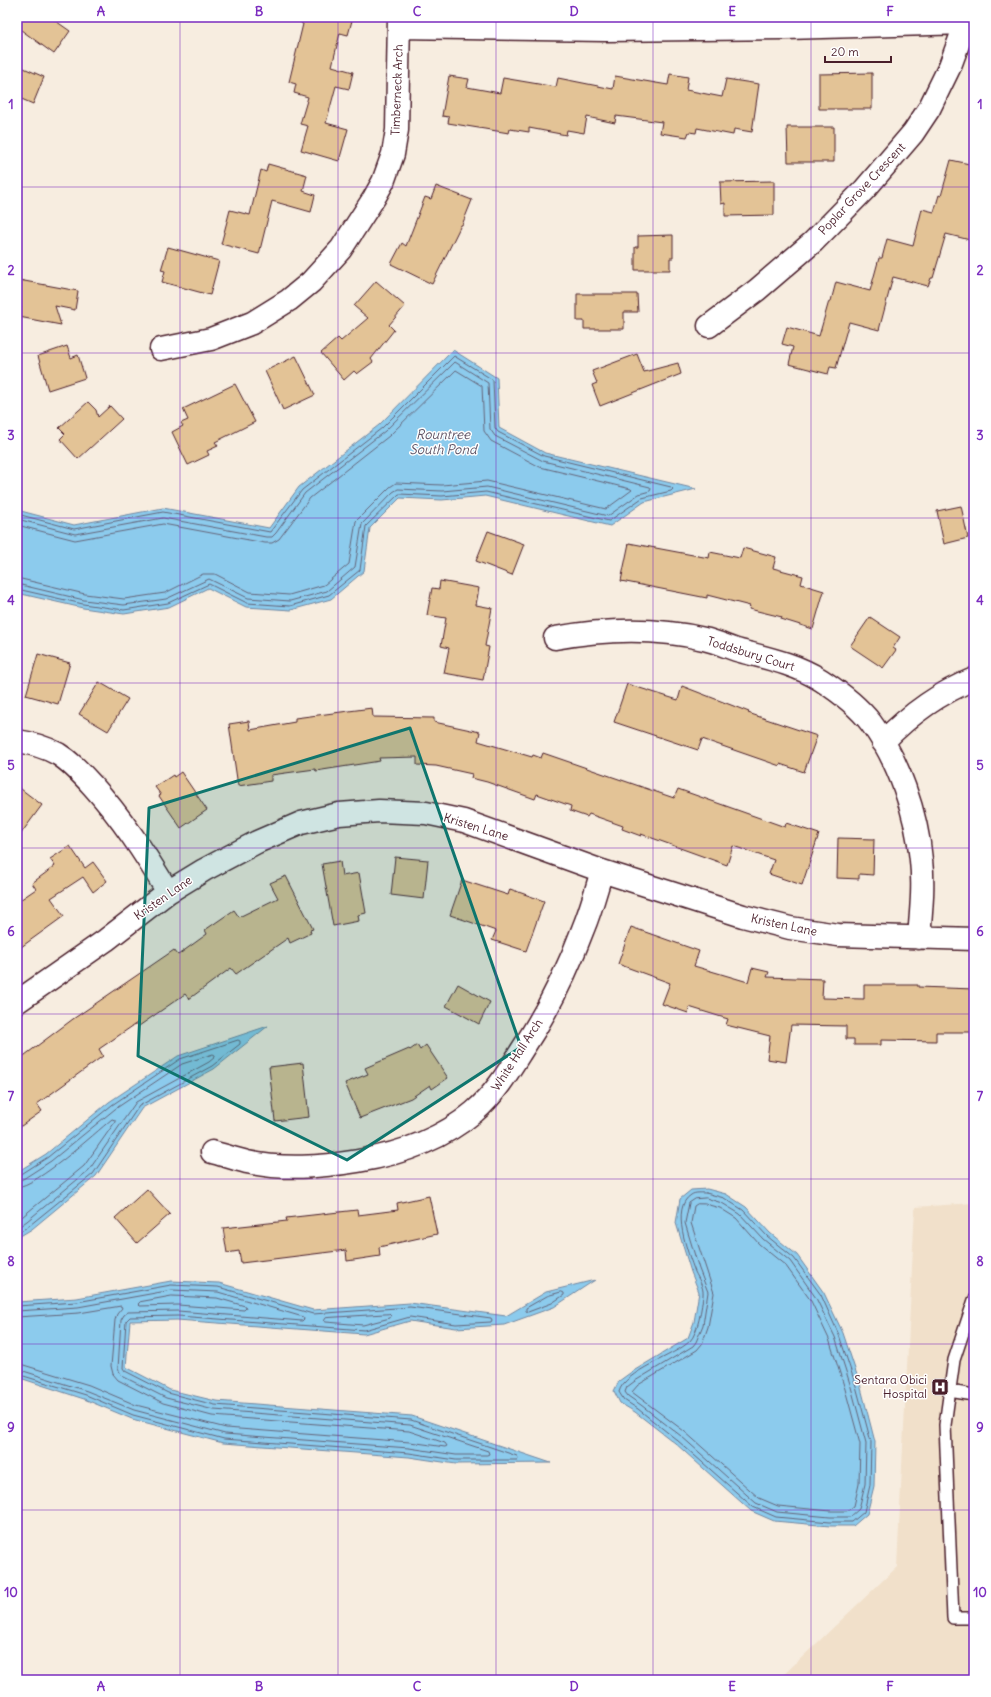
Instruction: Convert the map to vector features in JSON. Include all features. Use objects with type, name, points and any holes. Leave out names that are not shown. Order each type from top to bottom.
[{"type":"street","points":[[399,22],[613,30],[786,28],[967,20]]},
{"type":"street","name":"Poplar Grove Crescent","points":[[709,326],[756,290],[813,242],[865,189],[913,133],[929,109],[950,66],[967,20]]},
{"type":"street","name":"Timberneck Arch","points":[[161,349],[211,340],[252,323],[289,300],[306,286],[341,250],[383,182],[393,154],[397,130],[399,22]]},
{"type":"street","name":"Toddsbury Court","points":[[555,638],[588,632],[621,630],[663,632],[705,639],[790,664],[820,679],[847,698],[870,722],[883,742],[891,755],[906,791],[916,829],[921,860],[922,899],[918,938]]},
{"type":"street","points":[[883,742],[894,730],[927,703],[959,685],[974,679]]},
{"type":"street","points":[[17,741],[34,744],[58,754],[74,766],[114,810],[141,847],[168,892]]},
{"type":"street","name":"Kristen Lane","points":[[17,1002],[106,940],[168,892],[204,870],[257,842],[301,823],[339,814],[378,811],[426,813],[464,821],[602,871],[743,916],[790,928],[838,935],[974,939]]},
{"type":"street","name":"White Hall Arch","points":[[212,1152],[247,1162],[283,1167],[327,1166],[382,1157],[415,1147],[446,1132],[474,1112],[498,1088],[537,1027],[560,984],[584,928],[602,871]]},
{"type":"lane","points":[[974,1300],[954,1360],[945,1425],[953,1618],[974,1618]]},
{"type":"lane","points":[[950,1391],[974,1395]]},
{"type":"highlighted area","points":[[410,728],[521,1047],[347,1160],[138,1056],[149,808]]},
{"type":"shaded area","name":"Sentara Obici Hospital","points":[[974,1203],[974,1680],[778,1680],[897,1567],[915,1207]]},
{"type":"water","name":"Rountree South Pond","points":[[453,350],[497,378],[499,428],[545,453],[696,489],[644,502],[610,526],[485,496],[442,500],[400,498],[370,528],[364,571],[331,599],[291,610],[246,607],[208,588],[169,607],[124,614],[83,608],[17,593],[17,510],[74,525],[163,508],[269,528],[299,487],[379,425]]},
{"type":"water","points":[[268,1026],[214,1069],[142,1108],[96,1176],[32,1229],[17,1238],[17,1172],[46,1154],[109,1102],[178,1056]]},
{"type":"water","points":[[707,1189],[726,1194],[746,1207],[770,1233],[797,1255],[824,1293],[843,1333],[860,1384],[875,1442],[874,1486],[867,1514],[853,1526],[830,1526],[774,1521],[751,1511],[675,1443],[635,1412],[620,1403],[614,1391],[619,1381],[630,1373],[688,1338],[694,1322],[699,1292],[691,1272],[676,1223],[680,1199],[691,1190]]},
{"type":"water","points":[[595,1280],[554,1307],[504,1325],[456,1328],[410,1321],[364,1334],[177,1320],[130,1321],[126,1367],[170,1390],[216,1401],[412,1416],[551,1463],[456,1464],[409,1457],[223,1443],[132,1419],[84,1399],[17,1377],[17,1302],[77,1298],[171,1281],[219,1283],[313,1310],[410,1303],[506,1316],[546,1292]]},
{"type":"building","points":[[17,17],[50,17],[70,31],[54,54],[17,27]]},
{"type":"building","points":[[301,17],[353,17],[348,35],[340,33],[332,66],[353,72],[349,89],[336,86],[326,123],[348,129],[339,161],[301,150],[308,126],[300,124],[308,97],[294,93],[296,84],[289,82],[303,24],[301,23]]},
{"type":"building","points":[[17,65],[44,77],[33,104],[17,97]]},
{"type":"building","points":[[872,73],[872,109],[819,109],[819,74]]},
{"type":"building","points":[[670,74],[688,77],[686,90],[722,97],[726,79],[759,84],[752,132],[734,129],[733,135],[697,128],[696,133],[689,132],[687,137],[660,133],[662,122],[616,116],[615,123],[587,117],[584,133],[567,130],[566,135],[529,128],[529,132],[510,129],[509,133],[448,123],[449,117],[442,116],[449,76],[469,79],[467,87],[500,93],[503,78],[556,87],[558,78],[613,89],[615,76],[668,85]]},
{"type":"building","points":[[787,127],[834,127],[834,162],[788,162]]},
{"type":"building","points":[[951,160],[974,165],[974,241],[946,234],[933,278],[931,278],[928,286],[893,277],[879,330],[849,322],[836,368],[830,367],[828,374],[789,364],[793,347],[782,344],[787,327],[819,336],[836,282],[870,291],[879,258],[882,258],[887,239],[913,246],[922,209],[934,212],[939,195],[941,196]]},
{"type":"building","points":[[268,164],[307,175],[303,191],[315,195],[311,212],[272,201],[259,254],[221,244],[230,210],[250,215],[261,170],[266,172]]},
{"type":"building","points":[[774,181],[774,215],[725,216],[725,203],[721,204],[720,182]]},
{"type":"building","points":[[436,186],[472,200],[462,225],[432,284],[391,264],[402,243],[406,246],[425,197],[431,199]]},
{"type":"building","points":[[673,235],[673,258],[670,258],[670,270],[635,270],[635,247],[638,247],[638,236]]},
{"type":"building","points":[[168,247],[219,261],[210,295],[162,282],[165,271],[161,270]]},
{"type":"building","points":[[19,280],[78,291],[75,310],[55,306],[61,325],[19,317],[21,307],[17,306]]},
{"type":"building","points":[[376,281],[405,306],[389,325],[394,330],[371,359],[373,362],[357,374],[354,371],[344,380],[321,353],[338,338],[341,341],[368,318],[354,306]]},
{"type":"building","points":[[577,294],[637,294],[638,312],[624,312],[624,329],[584,329],[584,321],[577,321]]},
{"type":"building","points":[[67,346],[71,358],[78,355],[85,378],[48,390],[38,356]]},
{"type":"building","points":[[637,354],[644,372],[678,363],[681,374],[600,406],[592,385],[597,383],[592,371]]},
{"type":"building","points":[[296,356],[315,395],[283,410],[265,371]]},
{"type":"building","points":[[235,384],[255,422],[215,442],[218,446],[207,451],[209,455],[188,465],[172,432],[183,426],[181,423],[188,420],[183,409]]},
{"type":"building","points":[[88,402],[96,410],[98,417],[110,406],[122,419],[78,459],[60,439],[65,434],[59,428]]},
{"type":"building","points":[[961,506],[968,538],[944,544],[937,511]]},
{"type":"building","points":[[488,531],[524,544],[512,575],[476,561]]},
{"type":"building","points":[[629,543],[709,558],[710,552],[740,558],[743,548],[776,557],[773,568],[803,576],[801,584],[824,591],[813,629],[781,619],[782,617],[749,609],[750,606],[707,595],[707,598],[621,581]]},
{"type":"building","points":[[440,581],[479,588],[476,605],[492,608],[485,646],[489,647],[483,680],[444,673],[449,648],[441,646],[446,618],[427,615],[432,588],[439,589]]},
{"type":"building","points":[[870,617],[900,637],[893,648],[896,650],[883,668],[850,646]]},
{"type":"building","points":[[38,654],[70,663],[58,704],[26,695]]},
{"type":"building","points":[[99,682],[128,699],[108,731],[79,714]]},
{"type":"building","points":[[627,684],[678,700],[682,686],[749,712],[748,713],[817,736],[804,772],[780,764],[780,766],[702,739],[698,750],[614,722]]},
{"type":"building","points":[[372,708],[373,717],[434,718],[434,722],[480,732],[478,741],[532,757],[533,755],[541,758],[543,753],[674,798],[678,789],[785,827],[786,823],[819,834],[802,885],[769,874],[774,860],[733,846],[727,865],[641,834],[641,836],[622,829],[623,826],[589,814],[587,817],[570,811],[571,806],[537,794],[535,799],[471,778],[472,774],[436,766],[417,765],[417,757],[379,758],[380,761],[316,771],[315,769],[271,775],[271,781],[238,786],[229,724],[249,721],[250,730],[295,722],[295,718]]},
{"type":"building","points":[[181,772],[207,810],[181,828],[159,796],[161,795],[155,787],[173,775],[174,777]]},
{"type":"building","points":[[17,786],[42,805],[17,839]]},
{"type":"building","points":[[838,838],[874,839],[873,875],[859,874],[859,879],[837,878]]},
{"type":"building","points":[[70,846],[85,868],[93,862],[107,881],[93,892],[83,877],[51,898],[64,916],[17,950],[17,902],[36,889],[32,883],[55,866],[50,859]]},
{"type":"building","points":[[395,857],[428,860],[424,899],[391,895]]},
{"type":"building","points":[[340,861],[342,876],[359,873],[366,913],[358,915],[359,921],[333,926],[322,864]]},
{"type":"building","points":[[286,876],[313,929],[310,930],[311,933],[290,943],[288,938],[236,974],[231,968],[189,999],[185,994],[139,1026],[137,1023],[99,1049],[103,1056],[37,1104],[42,1111],[17,1129],[17,1061],[73,1019],[174,950],[178,955],[207,934],[205,930],[234,910],[239,917],[278,898],[270,883]]},
{"type":"building","points":[[462,880],[508,895],[510,889],[544,901],[526,951],[492,940],[496,931],[450,915]]},
{"type":"building","points":[[631,927],[699,951],[694,966],[748,982],[752,968],[769,972],[767,977],[823,979],[822,998],[864,999],[864,985],[918,985],[918,987],[974,989],[974,1032],[936,1032],[936,1041],[881,1040],[881,1045],[854,1045],[854,1039],[846,1039],[846,1026],[791,1025],[786,1062],[767,1059],[770,1036],[726,1025],[728,1019],[689,1007],[688,1013],[662,1004],[670,983],[618,964]]},
{"type":"building","points":[[458,984],[490,1002],[479,1024],[446,1006]]},
{"type":"building","points":[[417,1045],[420,1050],[426,1045],[448,1078],[432,1089],[430,1085],[411,1098],[360,1118],[345,1083],[368,1074],[365,1068],[409,1049],[410,1050]]},
{"type":"building","points":[[303,1063],[309,1117],[275,1121],[269,1067]]},
{"type":"building","points":[[147,1189],[170,1214],[137,1243],[115,1218]]},
{"type":"building","points":[[429,1196],[437,1234],[379,1247],[380,1256],[347,1261],[346,1250],[241,1263],[239,1251],[227,1253],[223,1228],[287,1221],[286,1218],[357,1210],[358,1215],[398,1210],[397,1203]]},
{"type":"place","name":"Sentara Obici Hospital","points":[[940,1387]]}]
